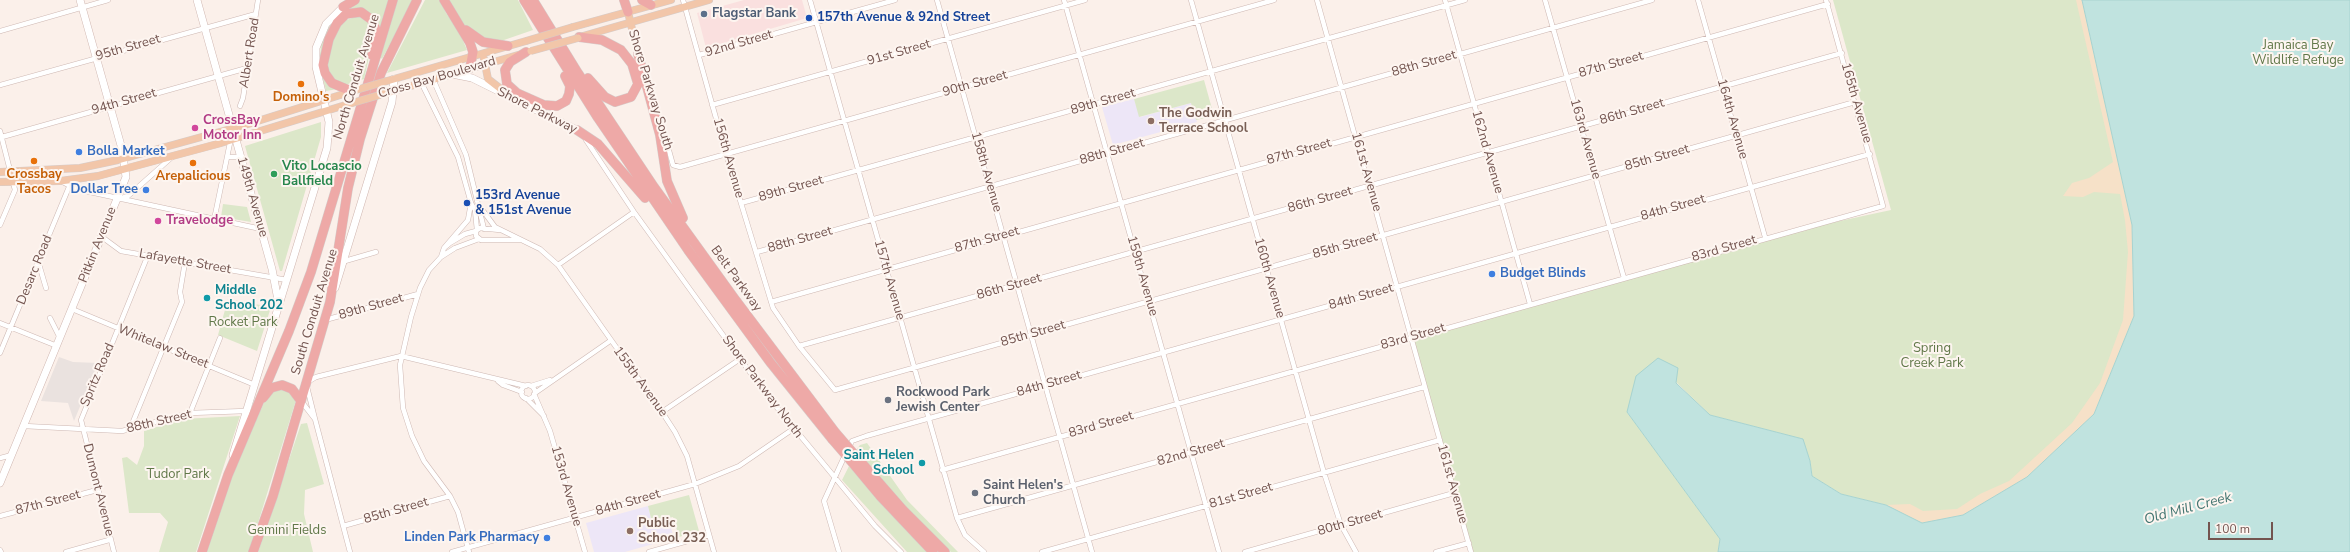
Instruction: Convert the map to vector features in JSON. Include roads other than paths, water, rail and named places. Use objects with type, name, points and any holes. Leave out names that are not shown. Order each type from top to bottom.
[{"type":"highway","points":[[343,7],[353,0]]},
{"type":"highway","name":"North Conduit Avenue","points":[[202,552],[249,413],[286,338],[308,279],[393,0]]},
{"type":"highway","points":[[330,302],[348,188],[360,139],[382,73],[418,0]]},
{"type":"highway","points":[[444,0],[470,43],[472,56],[470,68]]},
{"type":"highway","name":"Belt Parkway","points":[[524,0],[539,27],[598,118],[688,250],[770,362],[853,458],[945,552]]},
{"type":"highway","name":"Belt Parkway","points":[[533,0],[620,137],[707,261],[834,436]]},
{"type":"highway","points":[[624,0],[628,12]]},
{"type":"highway","points":[[642,0],[651,6]]},
{"type":"highway","points":[[354,91],[330,81],[324,71],[323,62],[326,47],[333,30],[342,18],[351,12],[366,14],[375,25],[368,82]]},
{"type":"highway","points":[[459,24],[480,40],[508,46]]},
{"type":"highway","points":[[529,52],[507,65],[504,75],[506,84],[517,93],[541,104],[552,107],[562,104],[568,96],[569,83],[539,27]]},
{"type":"highway","points":[[550,28],[605,97],[618,102],[631,97],[636,90],[638,78],[628,56],[618,47],[607,41],[579,38]]},
{"type":"highway","points":[[638,54],[658,129],[669,190],[678,211],[707,261]]},
{"type":"highway","points":[[577,130],[595,140],[688,250]]},
{"type":"highway","name":"South Conduit Avenue","points":[[253,552],[301,401],[330,302]]},
{"type":"highway","points":[[249,413],[268,392],[276,386],[290,387],[301,401]]},
{"type":"highway","name":"Belt Parkway","points":[[853,458],[881,497],[933,552]]},
{"type":"main road","name":"Cross Bay Boulevard","points":[[0,172],[80,168],[124,159],[233,129],[485,52],[671,0]]},
{"type":"main road","name":"Cross Bay Boulevard","points":[[0,182],[61,181],[126,170],[448,74],[630,23],[684,3],[709,0]]},
{"type":"main road","name":"Shore Parkway South","points":[[628,12],[638,54]]},
{"type":"main road","points":[[485,52],[483,64],[490,81],[510,96]]},
{"type":"street","points":[[0,31],[81,4],[108,0]]},
{"type":"street","name":"149th Avenue","points":[[196,0],[233,129],[233,139],[241,157],[261,229],[279,306]]},
{"type":"street","name":"Albert Road","points":[[240,106],[258,0]]},
{"type":"street","name":"157th Avenue","points":[[810,0],[913,368],[957,518],[965,535],[984,552]]},
{"type":"street","name":"92nd Street","points":[[699,55],[895,0]]},
{"type":"street","name":"158th Avenue","points":[[937,0],[1092,552]]},
{"type":"street","name":"159th Avenue","points":[[1064,0],[1219,552]]},
{"type":"street","name":"91st Street","points":[[712,105],[1085,0]]},
{"type":"street","name":"160th Avenue","points":[[1191,0],[1324,473],[1341,525],[1356,552]]},
{"type":"street","name":"90th Street","points":[[675,167],[680,167],[1274,0]]},
{"type":"street","name":"161st Avenue","points":[[1318,0],[1398,286],[1424,387],[1471,552]]},
{"type":"street","name":"89th Street","points":[[741,203],[1328,38],[1445,3],[1465,0]]},
{"type":"street","name":"163rd Avenue","points":[[1545,0],[1624,278]]},
{"type":"street","name":"88th Street","points":[[757,252],[1652,0]]},
{"type":"street","name":"164th Avenue","points":[[1698,0],[1765,238]]},
{"type":"street","name":"87th Street","points":[[771,302],[1474,104],[1827,2]]},
{"type":"street","name":"165th Avenue","points":[[1827,2],[1870,154],[1883,206]]},
{"type":"street","name":"156th Avenue","points":[[684,3],[726,154],[771,302],[777,316],[799,346]]},
{"type":"street","name":"162nd Avenue","points":[[1445,3],[1530,304]]},
{"type":"street","name":"Pitkin Avenue","points":[[0,483],[126,180],[124,159],[81,4]]},
{"type":"street","name":"North Conduit Avenue","points":[[249,413],[255,385],[327,148],[329,127],[327,111],[316,67],[316,48],[326,24],[343,7]]},
{"type":"street","name":"95th Street","points":[[0,84],[204,26],[256,14]]},
{"type":"street","name":"Shore Parkway South","points":[[638,54],[642,58],[675,167]]},
{"type":"street","name":"86th Street","points":[[799,346],[1842,54]]},
{"type":"street","name":"94th Street","points":[[2,136],[247,68]]},
{"type":"street","name":"Shore Parkway","points":[[448,74],[466,76],[510,96],[577,130],[588,143],[634,212]]},
{"type":"street","points":[[433,79],[466,155],[487,235],[481,239],[455,248],[441,257],[429,270],[418,294],[401,356],[400,390],[406,422],[424,461],[450,496],[458,512],[468,550]]},
{"type":"street","name":"South Conduit Avenue","points":[[330,302],[344,261],[392,102],[393,91],[390,80]]},
{"type":"street","points":[[421,82],[458,158],[471,204],[475,210],[477,231],[481,239]]},
{"type":"street","name":"85th Street","points":[[799,346],[835,390],[1855,102]]},
{"type":"street","points":[[0,131],[15,190],[0,225]]},
{"type":"street","points":[[214,220],[233,139]]},
{"type":"street","name":"84th Street","points":[[835,479],[852,441],[1045,385],[1610,227],[1751,186],[1870,154]]},
{"type":"street","points":[[117,199],[128,196],[173,156]]},
{"type":"street","points":[[228,157],[241,157]]},
{"type":"street","points":[[61,181],[69,187],[117,199],[261,229]]},
{"type":"street","name":"Desarc Road","points":[[0,353],[69,187]]},
{"type":"street","points":[[441,257],[444,248],[468,220],[471,204]]},
{"type":"street","name":"83rd Street","points":[[942,470],[1883,206]]},
{"type":"street","name":"155th Avenue","points":[[480,208],[494,225],[501,230],[540,248],[558,265],[610,341],[662,412],[682,444],[714,552]]},
{"type":"street","points":[[558,265],[634,212]]},
{"type":"street","name":"Shore Parkway North","points":[[634,212],[740,359],[793,429],[875,526],[901,552]]},
{"type":"street","name":"155th Avenue","points":[[444,248],[465,234],[485,229],[501,230]]},
{"type":"street","name":"Lafayette Street","points":[[102,237],[121,251],[273,278]]},
{"type":"street","name":"155th Avenue","points":[[481,239],[521,240]]},
{"type":"street","points":[[344,261],[376,252]]},
{"type":"street","name":"Spritz Road","points":[[83,428],[80,422],[82,413],[148,255]]},
{"type":"street","points":[[38,261],[46,288]]},
{"type":"street","points":[[130,429],[182,302],[180,292],[185,262]]},
{"type":"street","points":[[273,278],[287,280]]},
{"type":"street","name":"89th Street","points":[[325,320],[418,294]]},
{"type":"street","name":"Whitelaw Street","points":[[72,309],[255,385]]},
{"type":"street","points":[[50,318],[60,338]]},
{"type":"street","points":[[0,323],[57,346]]},
{"type":"street","points":[[190,413],[220,338]]},
{"type":"street","points":[[526,398],[530,398],[552,379],[610,341]]},
{"type":"street","points":[[350,552],[306,383],[316,377],[401,356],[498,381],[529,386]]},
{"type":"street","points":[[662,412],[740,359]]},
{"type":"street","points":[[522,392],[529,386],[552,379]]},
{"type":"street","points":[[498,381],[522,392],[546,419]]},
{"type":"street","name":"153rd Avenue","points":[[529,386],[535,394],[546,419],[584,552]]},
{"type":"street","name":"82nd Street","points":[[957,518],[1424,387]]},
{"type":"street","points":[[301,401],[315,419]]},
{"type":"street","name":"88th Street","points":[[24,426],[122,431],[190,413],[249,413]]},
{"type":"street","name":"Dumont Avenue","points":[[83,428],[109,540],[114,552]]},
{"type":"street","name":"84th Street","points":[[452,552],[468,550],[695,484],[739,466],[793,429]]},
{"type":"street","name":"81st Street","points":[[1042,552],[1440,440]]},
{"type":"street","points":[[0,458],[12,455]]},
{"type":"street","points":[[835,479],[824,502],[839,552]]},
{"type":"street","name":"87th Street","points":[[0,516],[97,490]]},
{"type":"street","name":"80th Street","points":[[1245,552],[1454,493]]},
{"type":"street","name":"85th Street","points":[[343,526],[450,496]]},
{"type":"street","points":[[649,552],[709,535]]},
{"type":"street","points":[[66,552],[109,540]]},
{"type":"street","points":[[1436,552],[1469,543]]},
{"type":"water","name":"Old Mill Creek","points":[[2082,0],[2350,0],[2350,552],[1718,552],[1720,539],[1627,412],[1636,376],[1658,358],[1678,368],[1676,383],[1710,415],[1803,439],[1810,461],[1812,476],[1841,494],[1886,505],[1922,523],[1963,515],[2027,477],[2094,414],[2134,316],[2132,225]]},
{"type":"place","name":"Flagstar Bank","points":[[704,14]]},
{"type":"place","name":"157th Avenue & 92nd Street","points":[[809,18]]},
{"type":"place","name":"Domino's","points":[[301,84]]},
{"type":"place","name":"The Godwin Terrace School","points":[[1151,121]]},
{"type":"place","name":"CrossBay Motor Inn","points":[[195,128]]},
{"type":"place","name":"Bolla Market","points":[[79,152]]},
{"type":"place","name":"Crossbay Tacos","points":[[34,161]]},
{"type":"place","name":"Arepalicious","points":[[193,163]]},
{"type":"place","name":"Vito Locascio Ballfield","points":[[274,174]]},
{"type":"place","name":"Dollar Tree","points":[[146,190]]},
{"type":"place","name":"153rd Avenue & 151st Avenue","points":[[467,203]]},
{"type":"place","name":"Travelodge","points":[[158,221]]},
{"type":"place","name":"Budget Blinds","points":[[1492,274]]},
{"type":"place","name":"Middle School 202","points":[[207,298]]},
{"type":"place","name":"Rockwood Park Jewish Center","points":[[888,400]]},
{"type":"place","name":"Saint Helen School","points":[[922,463]]},
{"type":"place","name":"Saint Helen's Church","points":[[975,493]]},
{"type":"place","name":"Public School 232","points":[[630,531]]},
{"type":"place","name":"Linden Park Pharmacy","points":[[547,538]]},
{"type":"park label","name":"Jamaica Bay Wildlife Refuge","points":[[2298,54]]},
{"type":"park label","name":"Rocket Park","points":[[243,323]]},
{"type":"park label","name":"Spring Creek Park","points":[[1932,356]]},
{"type":"park label","name":"Tudor Park","points":[[178,475]]},
{"type":"park label","name":"Gemini Fields","points":[[287,531]]}]
